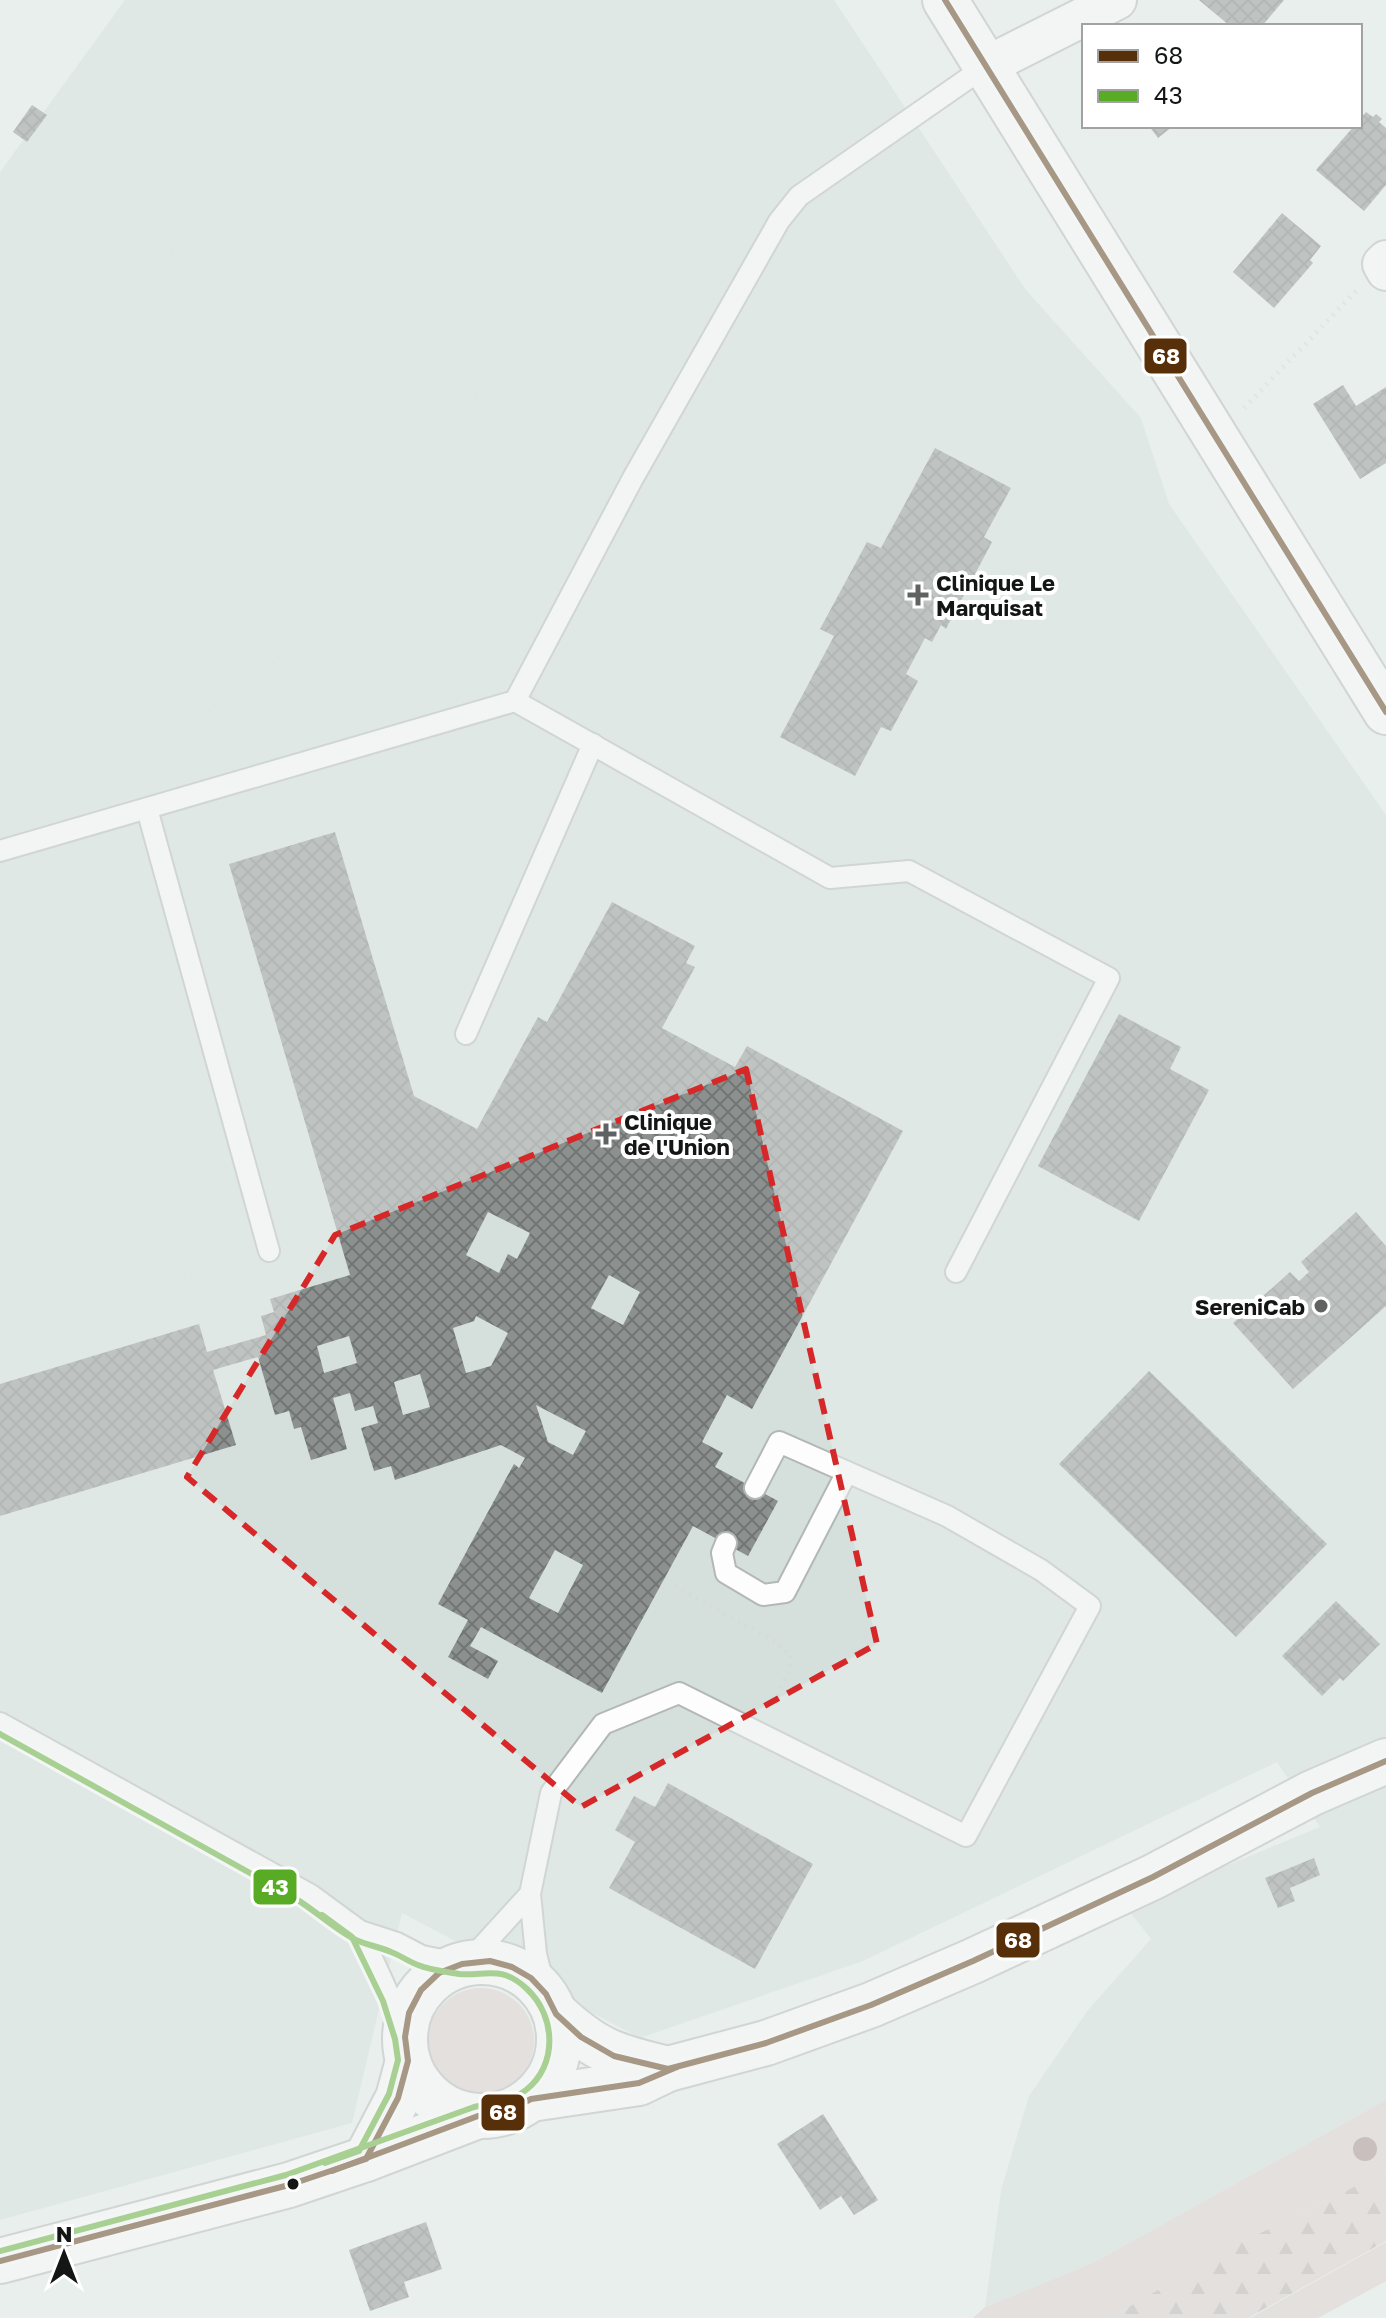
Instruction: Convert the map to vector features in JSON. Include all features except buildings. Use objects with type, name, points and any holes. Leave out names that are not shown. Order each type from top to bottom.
[{"type":"street","points":[[945,0],[1386,712]]},
{"type":"street","points":[[986,66],[1117,0]]},
{"type":"street","points":[[0,2261],[289,2185],[478,2116],[506,2112],[531,2099],[639,2083],[668,2069],[766,2043],[871,2005],[973,1961],[1153,1877],[1312,1793],[1386,1761]]},
{"type":"street","points":[[366,2159],[398,2098],[409,2013],[421,1990],[439,1973],[465,1963],[490,1961],[512,1967],[531,1978],[581,2037],[614,2056],[668,2069]]},
{"type":"street","points":[[531,2099],[547,2082],[557,2060],[560,2037],[551,2004]]},
{"type":"street","points":[[406,2049],[423,2088],[434,2099],[463,2114],[478,2116]]},
{"type":"lane","points":[[515,701],[633,478],[779,221],[799,196],[986,66]]},
{"type":"lane","points":[[0,851],[515,701],[830,878],[909,871],[1109,978],[956,1272]]},
{"type":"lane","points":[[466,1034],[593,744]]},
{"type":"lane","points":[[147,809],[269,1251]]},
{"type":"lane","points":[[551,2004],[536,1954],[530,1894],[551,1793],[603,1724],[679,1693],[966,1836],[1090,1606],[1041,1570],[947,1516],[779,1442],[755,1488]]},
{"type":"lane","points":[[726,1543],[722,1553],[726,1573],[763,1595],[785,1592],[847,1472]]},
{"type":"lane","points":[[0,1723],[311,1895],[360,1931],[397,1943],[422,1956],[465,1963],[530,1894]]},
{"type":"lane","points":[[360,1931],[392,1997],[406,2049]]},
{"type":"path","points":[[165,0],[179,38]]},
{"type":"path","points":[[0,269],[74,184],[157,78],[200,0]]},
{"type":"path","points":[[146,778],[157,776],[202,717],[249,678],[316,631],[384,562],[437,493],[461,418],[496,363],[521,302],[534,257],[539,225],[544,0]]},
{"type":"path","points":[[74,184],[165,253],[382,267],[428,263],[468,265],[501,277],[521,302]]},
{"type":"path","points":[[1216,438],[1385,265]]},
{"type":"path","points":[[476,395],[633,478]]},
{"type":"path","points":[[0,541],[46,595],[178,727],[181,741]]},
{"type":"path","points":[[0,1335],[269,1251]]},
{"type":"path","points":[[675,1586],[776,1642],[791,1656],[789,1671],[757,1732]]},
{"type":"highlighted area","points":[[746,1069],[877,1644],[581,1807],[187,1477],[335,1235]]},
{"type":"shaded area","name":"Clinique de l'Union","points":[[125,0],[834,0],[1026,290],[1141,418],[1169,504],[1386,815],[1386,2100],[1093,2263],[985,2307],[1001,2190],[1029,2096],[1088,2010],[1151,1939],[1126,1907],[1320,1827],[1277,1762],[863,1961],[640,2038],[402,1913],[352,2123],[0,2220],[0,172]]},
{"type":"green space","points":[[481,1988],[501,1992],[519,2003],[530,2021],[534,2041],[530,2061],[519,2079],[501,2090],[481,2094],[461,2090],[443,2079],[432,2061],[428,2041],[432,2021],[443,2003],[461,1992]]},
{"type":"green space","points":[[1386,2100],[1386,2171],[1242,2242],[1109,2318],[973,2318],[985,2307],[1093,2263]]},
{"type":"green space","points":[[1386,2171],[1386,2241],[1248,2318],[1109,2318],[1242,2242]]},
{"type":"green space","points":[[1386,2242],[1386,2281],[1318,2318],[1250,2318]]},
{"type":"transit line","name":"68","points":[[945,0],[1386,712]]},
{"type":"transit line","name":"43","points":[[0,1734],[295,1898],[356,1940],[433,1970],[459,1974],[494,1973],[510,1977],[537,2000],[548,2026],[549,2040],[544,2067],[536,2080],[526,2090],[501,2102],[474,2107],[286,2175],[0,2251]]},
{"type":"transit line","name":"68","points":[[0,2261],[289,2185],[366,2159],[398,2098],[408,2061],[405,2037],[409,2013],[421,1990],[439,1973],[462,1964],[490,1961],[512,1967],[531,1978],[546,1994],[556,2014],[581,2037],[614,2056],[668,2069],[766,2043],[871,2005],[1153,1877],[1312,1793],[1386,1761]]},
{"type":"transit line","name":"43","points":[[322,1915],[352,1937],[383,2001],[398,2060],[389,2094],[359,2151],[325,2163]]},
{"type":"transit line","name":"68","points":[[332,2171],[478,2116],[506,2112],[531,2099],[639,2083],[677,2067]]},
{"type":"place","name":"Clinique Le Marquisat","points":[[918,595]]},
{"type":"place","name":"Clinique de l'Union","points":[[606,1134]]},
{"type":"place","name":"SereniCab","points":[[1321,1306]]}]
